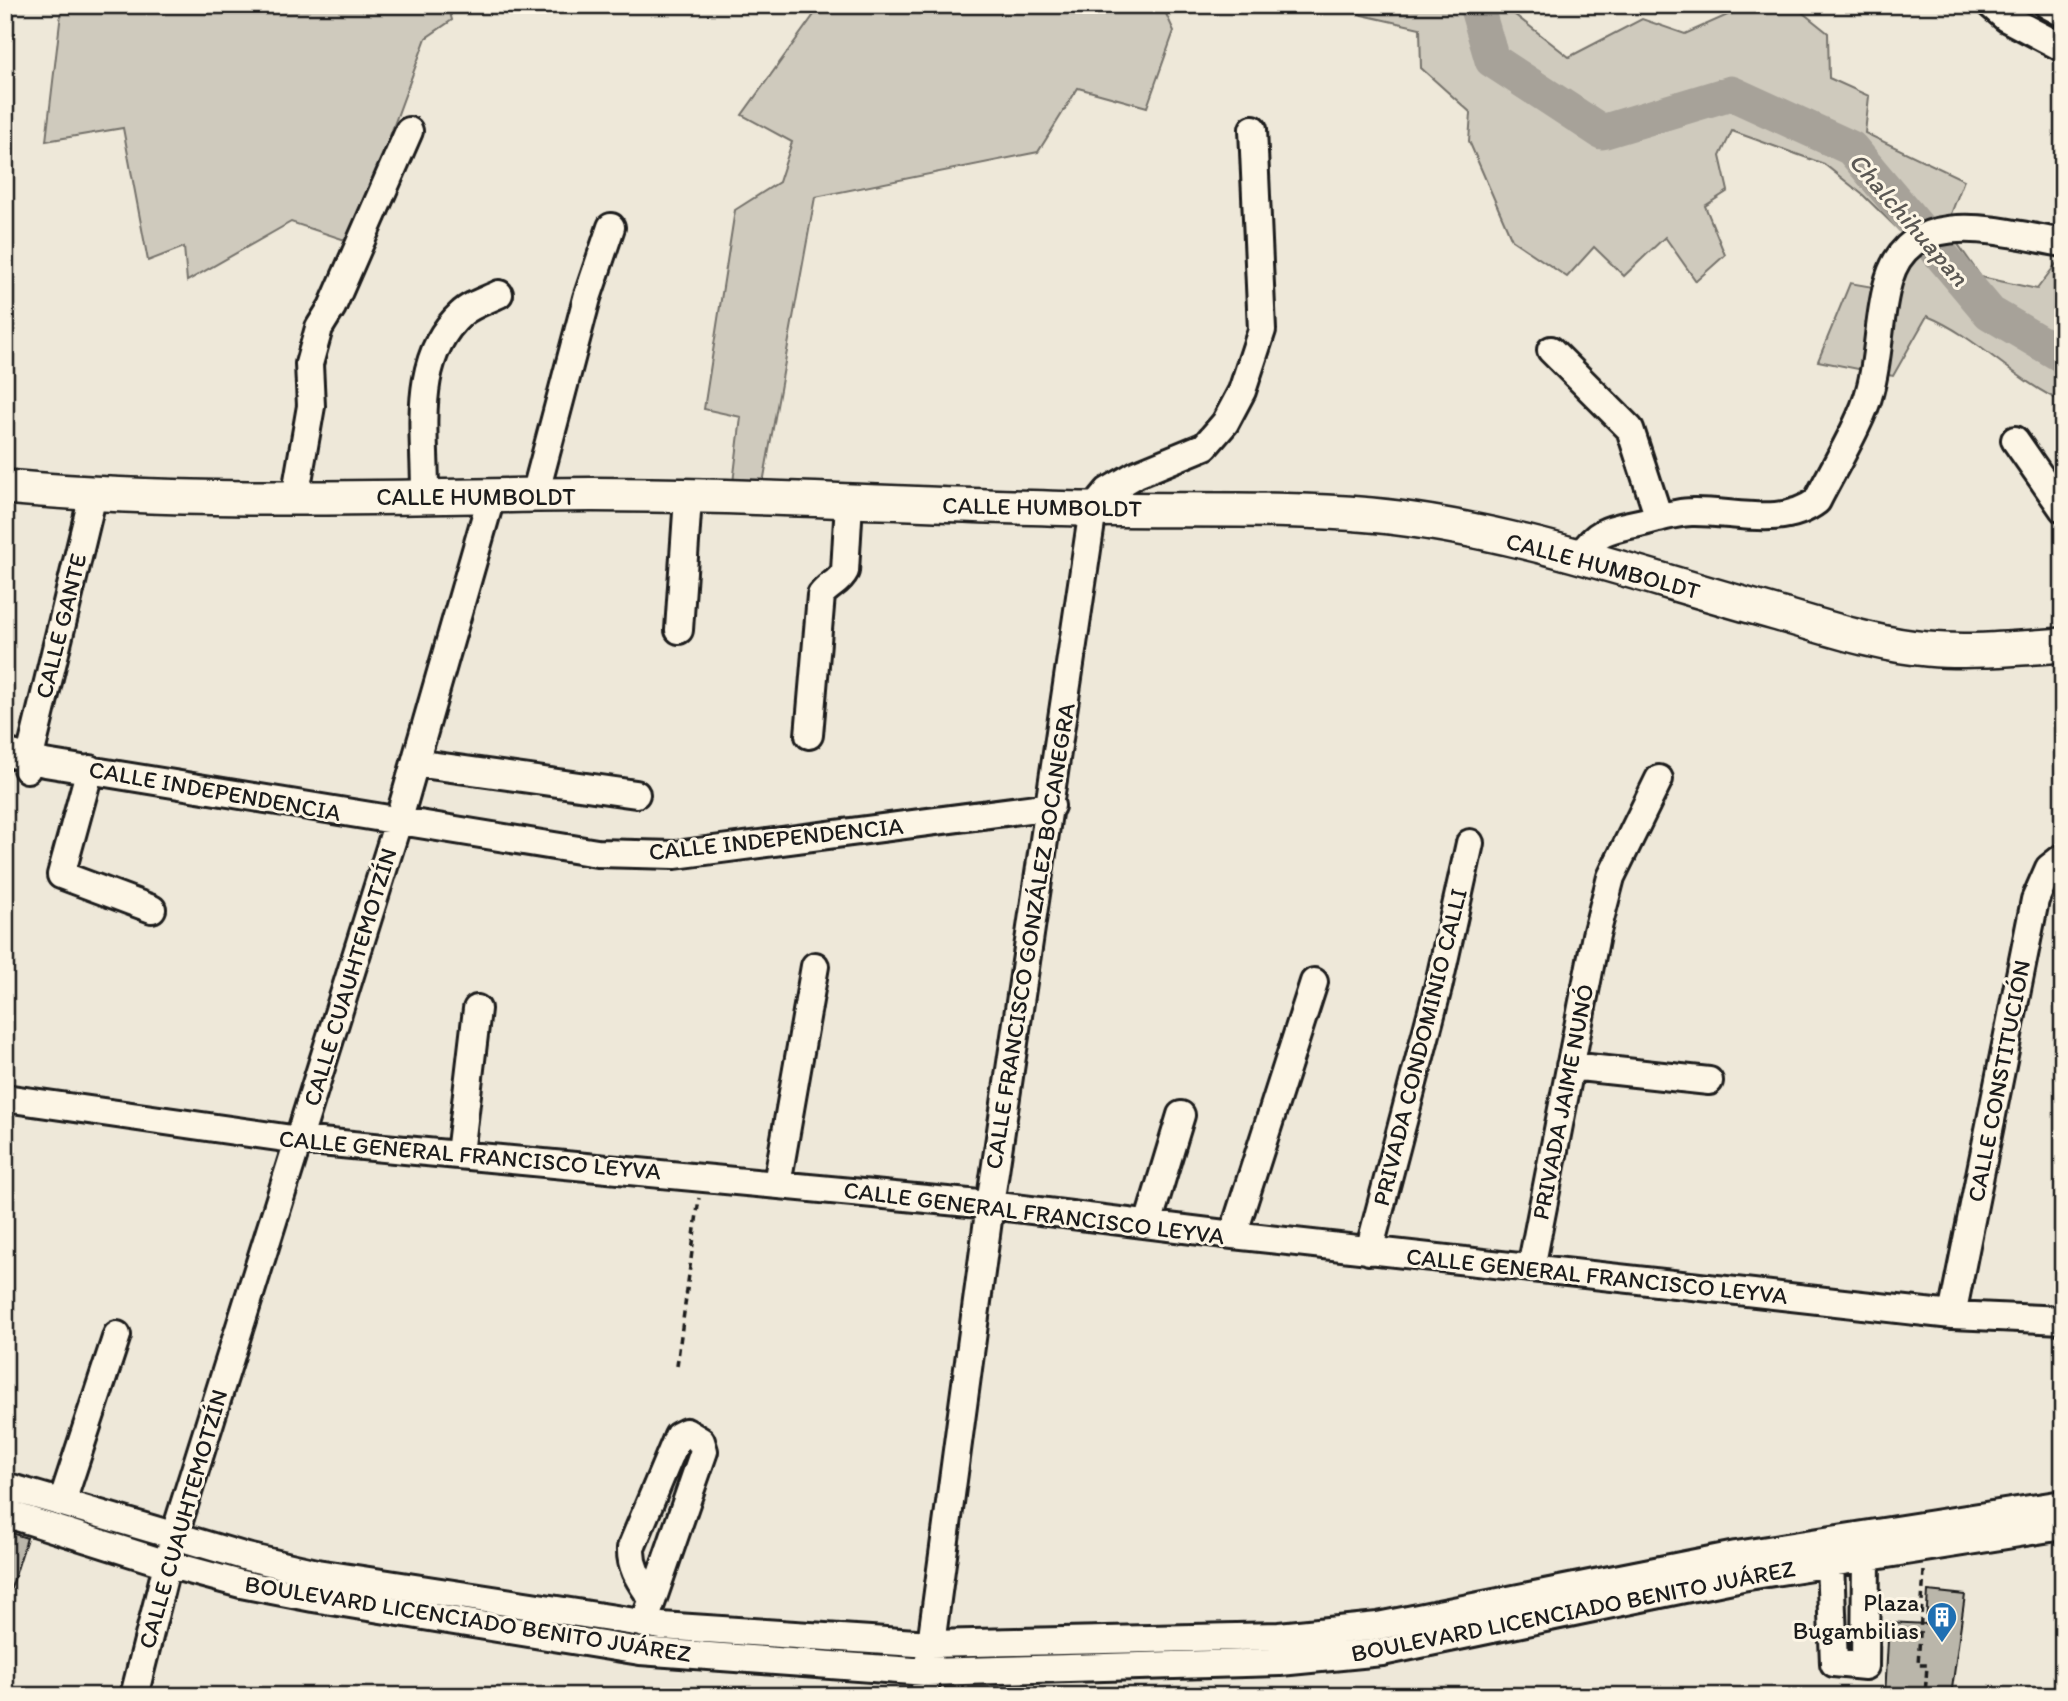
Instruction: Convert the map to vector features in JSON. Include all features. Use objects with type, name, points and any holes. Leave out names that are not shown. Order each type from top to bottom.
[{"type":"main road","name":"CALLE HUMBOLDT","points":[[5,487],[93,495],[295,498],[491,498],[535,495],[1093,509],[1307,510],[1451,526],[1581,555],[1871,640],[1927,649],[1987,650],[2063,645]]},
{"type":"street","points":[[1991,5],[2006,18],[2063,48]]},
{"type":"street","points":[[2048,5],[2063,13]]},
{"type":"street","points":[[1093,509],[1108,491],[1137,474],[1205,446],[1225,423],[1242,391],[1262,330],[1252,129]]},
{"type":"street","points":[[295,498],[311,406],[309,364],[319,328],[332,307],[409,131]]},
{"type":"street","points":[[535,495],[587,298],[611,227]]},
{"type":"street","points":[[1581,555],[1592,538],[1608,529],[1688,512],[1781,517],[1802,513],[1817,501],[1870,392],[1889,277],[1903,255],[1917,241],[1942,228],[1965,227],[2063,243]]},
{"type":"street","points":[[425,498],[425,379],[439,338],[463,312],[499,294]]},
{"type":"street","points":[[1551,351],[1630,429],[1659,518]]},
{"type":"street","points":[[2015,440],[2063,509]]},
{"type":"street","name":"CALLE GANTE","points":[[22,762],[93,495]]},
{"type":"street","name":"CALLE CUAUHTEMOTZÍN","points":[[134,1696],[174,1537],[398,822],[491,498]]},
{"type":"street","points":[[679,630],[688,498]]},
{"type":"street","points":[[809,735],[821,595],[826,588],[841,580],[845,571],[849,502]]},
{"type":"street","name":"CALLE FRANCISCO GONZÁLEZ BOCANEGRA","points":[[926,1684],[990,1205],[1093,509]]},
{"type":"street","name":"CALLE INDEPENDENCIA","points":[[22,762],[90,769],[597,853],[675,855],[1051,806]]},
{"type":"street","points":[[415,763],[636,794]]},
{"type":"street","points":[[90,769],[61,875],[152,909]]},
{"type":"street","name":"PRIVADA JAIME NUNÓ","points":[[1531,1268],[1596,935],[1611,877],[1659,779]]},
{"type":"street","name":"PRIVADA CONDOMINIO CALLI","points":[[1369,1251],[1438,988],[1469,844]]},
{"type":"street","name":"CALLE CONSTITUCIÓN","points":[[1952,1315],[2035,900],[2049,867],[2063,856]]},
{"type":"street","points":[[777,1184],[816,966]]},
{"type":"street","points":[[1233,1236],[1314,982]]},
{"type":"street","points":[[460,1154],[477,1009]]},
{"type":"street","points":[[1570,1066],[1709,1081]]},
{"type":"street","name":"CALLE GENERAL FRANCISCO LEYVA","points":[[5,1098],[299,1140],[990,1205],[1233,1236],[1952,1315],[2063,1320]]},
{"type":"street","points":[[1148,1224],[1181,1115]]},
{"type":"street","points":[[62,1502],[117,1335]]},
{"type":"street","points":[[644,1624],[704,1451],[701,1441],[686,1432],[678,1436],[631,1548],[635,1573],[652,1599]]},
{"type":"street","name":"BOULEVARD LICENCIADO BENITO JUÁREZ","points":[[5,1486],[174,1537],[317,1573],[644,1624],[931,1644],[1279,1636],[1380,1639],[2063,1526]]},
{"type":"street","name":"BOULEVARD LICENCIADO BENITO JUÁREZ","points":[[5,1513],[167,1564],[241,1584],[313,1598],[640,1651],[926,1684],[1280,1662],[1736,1555],[2063,1504]]},
{"type":"street","points":[[1830,1563],[1834,1663],[1865,1666],[1866,1557]]},
{"type":"path","points":[[677,1366],[702,1176]]},
{"type":"path","points":[[1888,1692],[1924,1696],[1927,1665],[1918,1665],[1926,1548]]},
{"type":"shaded area","points":[[62,5],[448,5],[452,20],[426,38],[351,242],[291,222],[187,281],[184,247],[148,261],[123,128],[46,141]]},
{"type":"shaded area","points":[[821,5],[1162,5],[1174,31],[1147,107],[1078,88],[1038,152],[815,197],[763,483],[733,483],[741,417],[704,409],[735,210],[779,182],[792,142],[742,115]]},
{"type":"shaded area","points":[[1343,5],[1522,5],[1514,14],[1569,57],[1642,19],[1685,34],[1750,5],[1793,5],[1828,33],[1829,78],[1869,96],[1865,133],[1964,180],[1946,227],[1981,277],[2037,289],[2056,264],[2063,265],[2063,402],[2028,382],[1962,335],[1927,316],[1893,376],[1818,361],[1850,283],[1884,289],[1906,237],[1863,195],[1824,164],[1732,131],[1720,156],[1728,191],[1705,206],[1725,255],[1696,281],[1665,237],[1624,276],[1594,247],[1567,277],[1512,240],[1469,141],[1471,113],[1421,68],[1420,28],[1362,15]]},
{"type":"building","points":[[5,1531],[27,1538],[9,1595],[5,1595]]},
{"type":"building","name":"Plaza Bugambilias","points":[[1928,1591],[1965,1595],[1951,1696],[1885,1696],[1889,1622],[1926,1624]]},
{"type":"waterway","name":"Chalchihuapan","points":[[1476,5],[1492,60],[1602,132],[1731,93],[1851,148],[1990,313],[2063,356]]},
{"type":"place","name":"Plaza Bugambilias","points":[[1942,1644]]}]
